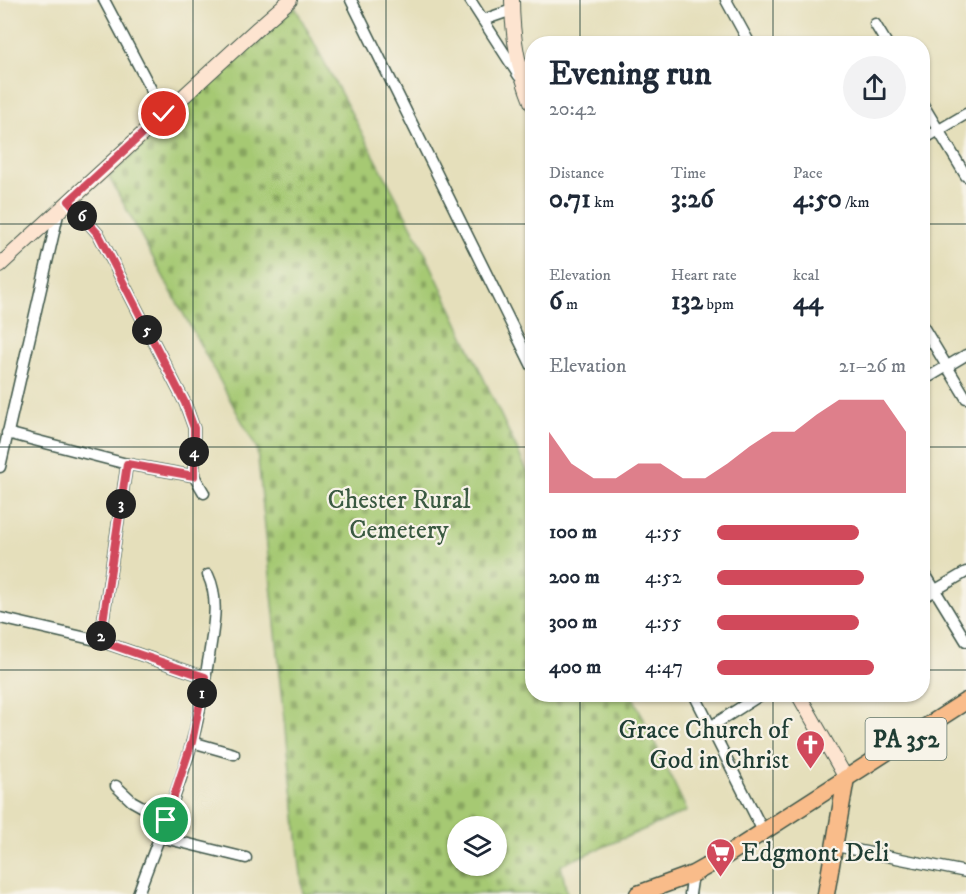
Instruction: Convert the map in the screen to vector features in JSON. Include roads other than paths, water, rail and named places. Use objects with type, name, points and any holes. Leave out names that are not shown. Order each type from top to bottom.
[{"type":"main road","points":[[0,265],[290,0]]},
{"type":"main road","points":[[512,5],[513,42],[525,88]]},
{"type":"main road","name":"PA 352","points":[[638,894],[693,874],[966,701]]},
{"type":"main road","points":[[803,702],[846,778],[826,894]]},
{"type":"main road","points":[[803,806],[819,804],[828,807],[836,813],[840,820]]},
{"type":"street","points":[[104,0],[164,114]]},
{"type":"street","points":[[351,0],[525,349]]},
{"type":"street","points":[[470,0],[522,81]]},
{"type":"street","points":[[726,0],[746,36]]},
{"type":"street","points":[[483,20],[512,5]]},
{"type":"street","points":[[875,24],[882,36]]},
{"type":"street","points":[[930,136],[966,114]]},
{"type":"street","points":[[930,116],[966,176]]},
{"type":"street","points":[[0,467],[64,205],[99,235],[185,403],[194,428],[194,476],[204,493]]},
{"type":"street","points":[[930,338],[966,398]]},
{"type":"street","points":[[930,376],[966,355]]},
{"type":"street","points":[[8,433],[127,464],[194,476]]},
{"type":"street","points":[[100,641],[127,464]]},
{"type":"street","points":[[930,594],[966,572]]},
{"type":"street","points":[[142,893],[192,742],[213,632],[215,599],[213,585],[208,575]]},
{"type":"street","points":[[930,582],[966,640]]},
{"type":"street","points":[[0,618],[100,641],[205,677]]},
{"type":"street","points":[[698,702],[763,831]]},
{"type":"street","points":[[710,727],[749,702]]},
{"type":"street","points":[[192,742],[234,754]]},
{"type":"street","points":[[116,786],[132,801],[166,820]]},
{"type":"street","points":[[160,837],[246,858]]},
{"type":"street","points":[[836,846],[966,872]]},
{"type":"street","points":[[690,894],[693,874]]},
{"type":"place","name":"Grace Church of God in Christ","points":[[810,770]]},
{"type":"place","name":"Edgmont Deli","points":[[720,878]]},
{"type":"park label","name":"Chester Rural Cemetery","points":[[399,514]]}]
